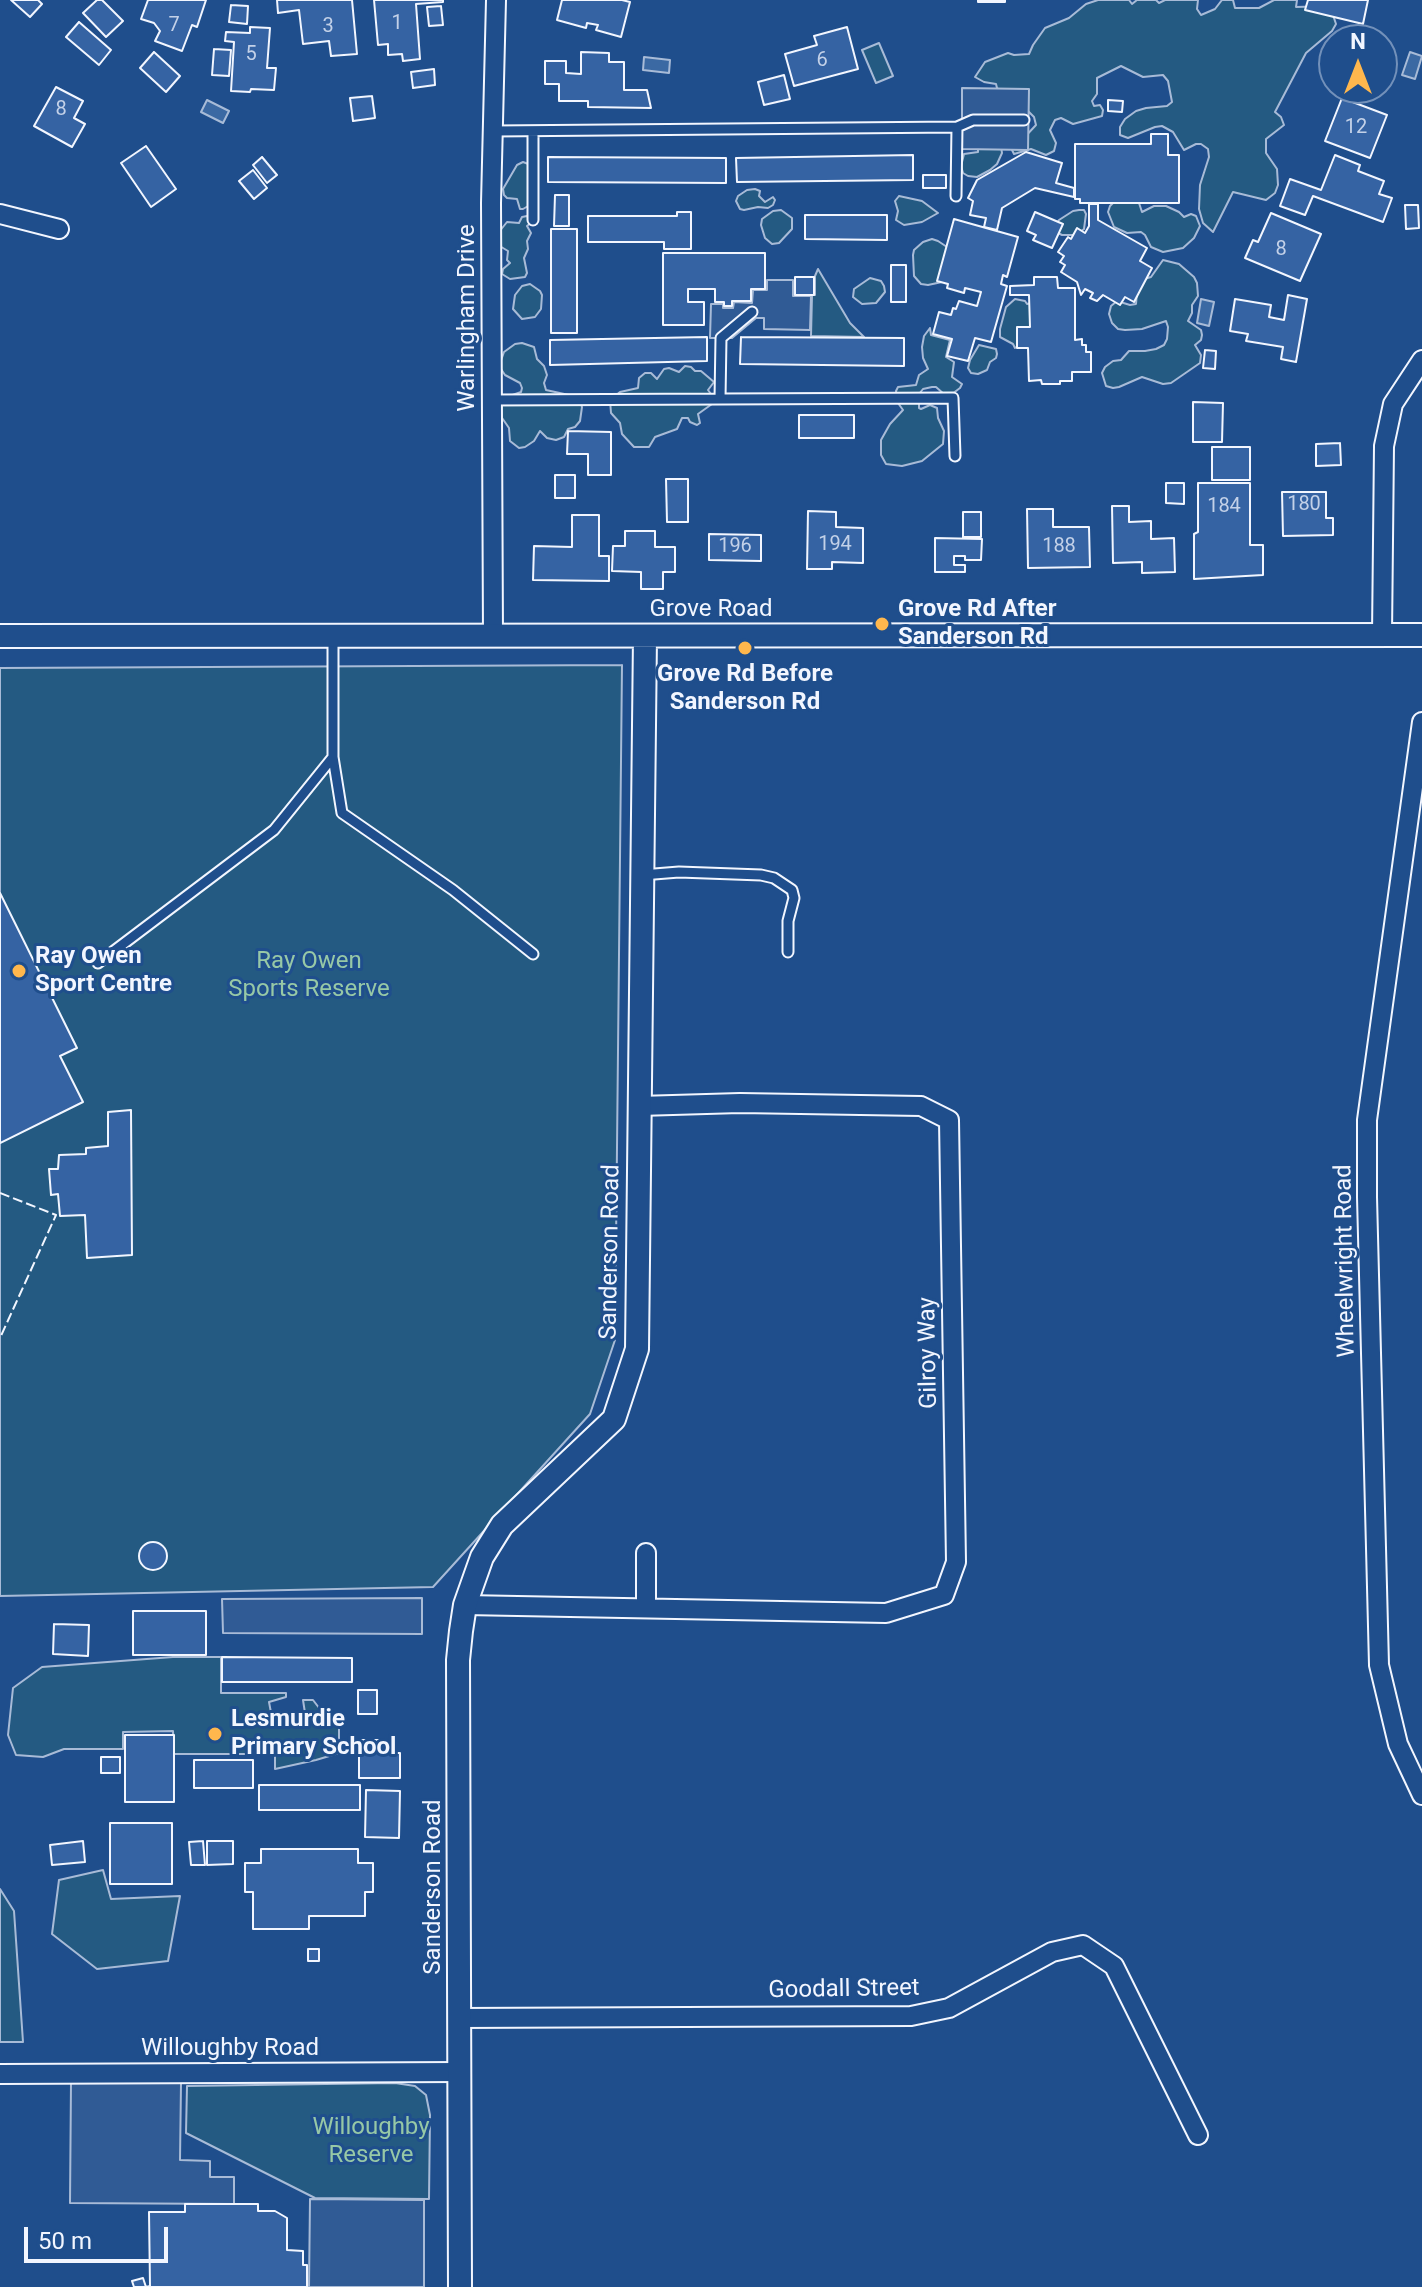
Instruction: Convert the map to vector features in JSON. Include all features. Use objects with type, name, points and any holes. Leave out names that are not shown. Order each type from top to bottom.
[{"type":"street","name":"Warlingham Drive","points":[[493,636],[491,203],[496,0]]},
{"type":"street","points":[[0,214],[59,229]]},
{"type":"street","points":[[1382,635],[1384,446],[1393,404],[1422,360]]},
{"type":"street","name":"Grove Road","points":[[0,636],[1422,635]]},
{"type":"street","name":"Sanderson Road","points":[[460,2287],[458,1660],[465,1605],[482,1557],[502,1525],[614,1419],[637,1349],[645,636]]},
{"type":"street","name":"Wheelwright Road","points":[[1422,722],[1367,1120],[1367,1197],[1379,1665],[1398,1744],[1422,1795]]},
{"type":"street","name":"Gilroy Way","points":[[465,1605],[886,1613],[944,1595],[956,1562],[949,1120],[921,1106],[740,1103],[639,1106]]},
{"type":"street","points":[[646,1553],[646,1608]]},
{"type":"street","name":"Goodall Street","points":[[460,2018],[911,2016],[949,2008],[1052,1952],[1083,1945],[1114,1966],[1198,2135]]},
{"type":"street","name":"Willoughby Road","points":[[0,2074],[461,2072]]},
{"type":"lane","points":[[494,131],[957,127],[973,120],[1024,120]]},
{"type":"lane","points":[[956,196],[957,127]]},
{"type":"lane","points":[[533,131],[533,220]]},
{"type":"lane","points":[[720,399],[721,338],[752,312]]},
{"type":"lane","points":[[492,400],[953,398],[955,456]]},
{"type":"lane","points":[[333,637],[333,757],[342,813],[453,890],[533,954]]},
{"type":"lane","points":[[98,963],[274,830],[333,757]]},
{"type":"lane","points":[[642,875],[679,872],[774,878],[792,890],[794,898],[788,921],[788,952]]},
{"type":"green space","points":[[1098,0],[1129,0],[1132,4],[1137,0],[1156,0],[1159,3],[1165,0],[1198,0],[1197,9],[1201,15],[1215,9],[1222,0],[1233,0],[1235,8],[1259,8],[1274,0],[1297,0],[1296,7],[1330,6],[1336,24],[1318,24],[1318,43],[1306,53],[1275,112],[1284,125],[1266,139],[1266,153],[1277,169],[1275,193],[1266,200],[1233,192],[1213,232],[1203,223],[1199,209],[1200,185],[1209,157],[1208,149],[1196,144],[1184,150],[1173,132],[1162,126],[1128,138],[1120,135],[1125,119],[1136,111],[1167,106],[1172,102],[1168,81],[1163,75],[1143,77],[1121,66],[1097,78],[1097,94],[1092,101],[1094,106],[1100,105],[1102,116],[1073,124],[1061,118],[1055,120],[1050,130],[1056,143],[1054,151],[1046,155],[1031,149],[1014,154],[1011,148],[1036,125],[1034,117],[996,84],[975,77],[985,62],[1008,53],[1029,54],[1045,28],[1069,18],[1086,4]]},
{"type":"green space","points":[[879,43],[893,76],[876,83],[862,50]]},
{"type":"green space","points":[[978,146],[1001,147],[1002,153],[990,170],[977,177],[968,176],[961,166],[964,154],[978,152]]},
{"type":"green space","points":[[523,162],[531,165],[530,205],[520,209],[517,199],[507,198],[503,189],[517,165]]},
{"type":"green space","points":[[755,189],[760,191],[759,196],[765,202],[773,197],[773,205],[740,209],[736,201],[738,196]]},
{"type":"green space","points":[[899,196],[922,201],[938,213],[922,222],[904,225],[896,220],[898,211],[895,201]]},
{"type":"green space","points":[[1138,200],[1142,212],[1154,206],[1166,206],[1184,217],[1191,214],[1196,216],[1200,226],[1194,238],[1183,248],[1163,252],[1151,247],[1141,232],[1127,233],[1114,227],[1108,212],[1110,206],[1115,201]]},
{"type":"green space","points":[[781,210],[792,218],[792,229],[779,243],[772,244],[765,238],[762,219],[773,211]]},
{"type":"green space","points":[[1084,210],[1084,229],[1076,235],[1056,232],[1059,220],[1073,211]]},
{"type":"green space","points":[[527,216],[532,222],[527,226],[531,233],[524,258],[527,273],[525,277],[510,279],[502,274],[510,263],[507,260],[508,251],[498,245],[499,232],[507,222],[519,223],[522,217]]},
{"type":"green space","points":[[932,239],[950,249],[942,282],[921,284],[914,276],[914,250]]},
{"type":"green space","points":[[1163,260],[1179,264],[1197,283],[1198,296],[1188,321],[1201,330],[1201,340],[1195,345],[1201,355],[1200,363],[1171,383],[1163,384],[1142,377],[1119,387],[1106,386],[1102,373],[1105,367],[1121,360],[1129,351],[1156,349],[1164,345],[1167,339],[1166,321],[1142,329],[1125,330],[1118,329],[1112,323],[1109,314],[1111,306],[1117,301],[1136,304],[1141,280],[1151,277]]},
{"type":"green space","points":[[818,269],[850,323],[864,337],[811,336],[812,295],[815,295]]},
{"type":"green space","points":[[870,278],[881,281],[885,292],[876,303],[862,304],[853,297],[854,289]]},
{"type":"green space","points":[[530,284],[542,295],[541,309],[535,317],[522,319],[513,309],[515,295],[522,286]]},
{"type":"green space","points":[[1015,299],[1027,304],[1035,302],[1036,317],[1022,344],[1015,348],[1000,337],[1000,329],[1006,307]]},
{"type":"green space","points":[[930,328],[931,335],[950,340],[946,357],[954,362],[952,377],[962,384],[952,394],[945,395],[932,387],[923,389],[919,394],[919,408],[930,405],[937,408],[944,431],[943,444],[922,461],[902,466],[886,464],[881,455],[881,440],[903,410],[896,391],[898,387],[916,385],[919,375],[928,369],[922,347],[924,336]]},
{"type":"green space","points":[[522,343],[534,347],[537,359],[544,366],[546,390],[578,397],[582,407],[580,421],[568,429],[564,437],[556,440],[547,438],[540,431],[534,441],[519,448],[510,441],[509,428],[500,415],[500,404],[504,398],[521,392],[522,388],[499,366],[504,352]]},
{"type":"green space","points":[[979,345],[996,349],[996,358],[987,370],[971,373],[968,368],[970,360]]},
{"type":"green space","points":[[685,366],[701,371],[714,382],[708,390],[714,398],[712,404],[698,414],[700,423],[697,425],[688,418],[682,418],[677,429],[655,437],[649,447],[634,447],[622,434],[620,423],[611,413],[610,400],[620,392],[638,388],[639,378],[645,373],[651,373],[657,379],[664,369],[679,372]]},
{"type":"green space","name":"Ray Owen Sports Reserve","points":[[622,665],[615,1340],[590,1414],[433,1587],[0,1596],[0,668]]},
{"type":"green space","points":[[173,1657],[221,1657],[221,1693],[286,1693],[286,1697],[269,1702],[272,1718],[282,1721],[288,1715],[305,1713],[303,1700],[313,1700],[326,1717],[339,1719],[339,1741],[346,1741],[346,1751],[275,1769],[275,1748],[263,1748],[263,1754],[174,1754],[173,1731],[123,1732],[123,1749],[64,1749],[43,1757],[16,1755],[8,1735],[13,1688],[42,1667]]},
{"type":"green space","points":[[103,1870],[111,1899],[180,1896],[168,1961],[97,1969],[52,1934],[59,1880]]},
{"type":"green space","points":[[0,1889],[14,1911],[23,2042],[0,2042]]},
{"type":"green space","name":"Willoughby Reserve","points":[[395,2083],[415,2086],[426,2095],[430,2115],[429,2199],[315,2198],[186,2133],[187,2086]]},
{"type":"shaded area","points":[[1410,52],[1422,56],[1415,79],[1402,75]]},
{"type":"shaded area","points":[[644,57],[670,60],[669,73],[643,70]]},
{"type":"shaded area","points":[[962,88],[1029,89],[1028,150],[962,149]]},
{"type":"shaded area","points":[[207,100],[229,111],[223,123],[201,112]]},
{"type":"shaded area","points":[[767,280],[793,280],[793,296],[811,296],[810,330],[764,329],[764,318],[756,318],[732,338],[710,338],[711,304],[733,308],[734,302],[752,303],[753,290],[767,290]]},
{"type":"shaded area","points":[[1201,299],[1214,302],[1209,326],[1197,323]]},
{"type":"shaded area","points":[[422,1598],[422,1634],[223,1633],[222,1599]]},
{"type":"shaded area","points":[[71,2082],[181,2083],[180,2160],[210,2161],[210,2177],[234,2177],[234,2204],[70,2203]]},
{"type":"shaded area","points":[[310,2199],[424,2200],[424,2287],[309,2287]]},
{"type":"building","points":[[11,0],[38,0],[42,4],[30,17]]},
{"type":"building","points":[[97,0],[102,0],[123,21],[106,37],[83,13]]},
{"type":"building","points":[[148,0],[206,0],[197,27],[192,25],[182,51],[155,41],[160,31],[154,23],[141,19]]},
{"type":"building","points":[[277,0],[352,0],[357,54],[331,56],[329,41],[303,44],[299,10],[278,13]]},
{"type":"building","points":[[374,0],[443,0],[416,4],[420,59],[403,61],[402,54],[388,55],[388,44],[378,45]]},
{"type":"building","points":[[562,0],[630,2],[621,37],[596,30],[598,25],[587,23],[586,28],[557,20]]},
{"type":"building","points":[[1005,0],[1005,2],[978,2]]},
{"type":"building","points":[[1308,0],[1368,0],[1363,24],[1305,10]]},
{"type":"building","points":[[231,5],[248,6],[247,24],[229,22]]},
{"type":"building","points":[[441,6],[443,25],[429,26],[427,7]]},
{"type":"building","points":[[79,22],[111,50],[99,65],[66,37]]},
{"type":"building","points":[[250,27],[270,28],[267,68],[276,68],[274,90],[231,91],[234,42],[225,41],[226,32],[250,33]]},
{"type":"building","points":[[847,27],[858,69],[794,86],[785,54],[817,45],[814,36]]},
{"type":"building","points":[[214,49],[231,50],[229,76],[212,75]]},
{"type":"building","points":[[154,52],[180,76],[166,92],[140,68]]},
{"type":"building","points":[[581,52],[609,53],[609,62],[624,62],[624,90],[647,90],[651,108],[588,107],[588,101],[559,101],[559,84],[545,84],[545,61],[566,61],[566,73],[581,74]]},
{"type":"building","points":[[434,69],[435,85],[413,88],[411,72]]},
{"type":"building","points":[[784,75],[790,99],[764,105],[758,82]]},
{"type":"building","points":[[56,87],[83,101],[74,118],[85,124],[72,147],[34,126]]},
{"type":"building","points":[[372,96],[375,118],[353,121],[350,98]]},
{"type":"building","points":[[1108,100],[1123,101],[1122,112],[1108,111]]},
{"type":"building","points":[[1340,104],[1358,104],[1387,115],[1370,158],[1325,141]]},
{"type":"building","points":[[1151,134],[1168,134],[1168,155],[1179,155],[1179,203],[1080,203],[1080,199],[1075,199],[1075,144],[1151,144]]},
{"type":"building","points":[[146,146],[176,189],[151,207],[121,163]]},
{"type":"building","points":[[1026,152],[1062,163],[1056,183],[1074,188],[1074,197],[1035,188],[1002,208],[997,230],[984,227],[986,218],[970,215],[973,201],[968,198],[977,180]]},
{"type":"building","points":[[913,155],[913,180],[737,182],[736,158]]},
{"type":"building","points":[[1335,155],[1360,165],[1358,171],[1384,181],[1379,194],[1392,198],[1383,222],[1313,196],[1305,215],[1280,206],[1290,179],[1321,190]]},
{"type":"building","points":[[262,157],[277,175],[267,183],[253,165]]},
{"type":"building","points":[[548,157],[726,158],[726,183],[548,182]]},
{"type":"building","points":[[253,170],[267,188],[254,199],[239,181]]},
{"type":"building","points":[[923,175],[946,175],[946,188],[923,188]]},
{"type":"building","points":[[555,195],[569,195],[569,226],[554,226]]},
{"type":"building","points":[[1089,204],[1098,204],[1098,220],[1147,248],[1140,261],[1152,268],[1134,302],[1125,297],[1120,305],[1103,295],[1097,301],[1090,298],[1093,293],[1085,289],[1081,295],[1077,282],[1061,272],[1065,265],[1060,262],[1064,256],[1058,252],[1077,228],[1085,233],[1089,226]]},
{"type":"building","points":[[1405,205],[1418,205],[1419,228],[1406,229]]},
{"type":"building","points":[[677,212],[691,212],[691,249],[664,249],[664,242],[588,242],[588,216],[677,216]]},
{"type":"building","points":[[1035,212],[1063,224],[1052,248],[1033,240],[1036,235],[1027,231]]},
{"type":"building","points":[[1271,213],[1321,234],[1300,281],[1245,258],[1253,240],[1258,242]]},
{"type":"building","points":[[805,215],[887,215],[887,240],[805,239]]},
{"type":"building","points":[[954,219],[1018,237],[1007,277],[1003,275],[1001,284],[1007,286],[991,342],[975,338],[968,361],[947,356],[952,339],[933,334],[939,312],[951,315],[959,301],[977,306],[981,292],[965,288],[964,293],[937,281]]},
{"type":"building","points":[[551,229],[577,229],[577,333],[551,333]]},
{"type":"building","points":[[663,253],[765,253],[765,289],[751,289],[751,301],[732,301],[732,306],[724,306],[724,302],[715,302],[715,289],[688,289],[688,302],[704,302],[704,325],[663,325]]},
{"type":"building","points":[[891,265],[906,265],[906,302],[891,302]]},
{"type":"building","points":[[795,277],[814,277],[814,295],[795,295]]},
{"type":"building","points":[[1034,277],[1057,277],[1058,288],[1075,288],[1075,340],[1082,339],[1086,352],[1091,352],[1091,372],[1072,372],[1072,381],[1060,381],[1060,384],[1029,381],[1028,348],[1017,348],[1017,327],[1030,327],[1029,295],[1010,295],[1010,286],[1034,285]]},
{"type":"building","points":[[1288,295],[1307,299],[1296,362],[1281,359],[1283,347],[1246,341],[1248,334],[1230,331],[1235,299],[1271,305],[1269,317],[1284,320]]},
{"type":"building","points":[[707,337],[707,361],[550,365],[550,340]]},
{"type":"building","points":[[741,337],[904,338],[904,366],[740,364]]},
{"type":"building","points":[[1205,350],[1216,351],[1215,369],[1203,368]]},
{"type":"building","points":[[1193,402],[1223,403],[1222,442],[1193,442]]},
{"type":"building","points":[[799,415],[854,415],[854,438],[799,438]]},
{"type":"building","points":[[568,431],[611,432],[611,475],[588,475],[588,454],[567,454]]},
{"type":"building","points":[[1340,443],[1341,465],[1316,466],[1316,444]]},
{"type":"building","points":[[1212,447],[1250,447],[1250,480],[1212,480]]},
{"type":"building","points":[[555,475],[575,475],[575,498],[555,498]]},
{"type":"building","points":[[666,479],[688,479],[688,522],[667,522]]},
{"type":"building","points":[[1166,483],[1184,483],[1184,504],[1166,503]]},
{"type":"building","points":[[1198,483],[1250,483],[1250,545],[1263,545],[1263,575],[1194,579]]},
{"type":"building","points":[[1282,492],[1326,492],[1326,518],[1333,518],[1333,535],[1283,536]]},
{"type":"building","points":[[1112,506],[1129,506],[1129,522],[1151,521],[1151,539],[1174,538],[1175,572],[1142,573],[1142,562],[1113,563]]},
{"type":"building","points":[[1027,509],[1053,509],[1053,527],[1089,527],[1090,567],[1028,568]]},
{"type":"building","points":[[808,511],[836,512],[836,527],[863,528],[863,563],[832,562],[832,569],[807,569]]},
{"type":"building","points":[[963,512],[981,512],[981,537],[963,537]]},
{"type":"building","points":[[572,515],[599,515],[599,556],[609,556],[609,581],[533,580],[534,546],[572,547]]},
{"type":"building","points":[[625,531],[655,531],[655,547],[675,547],[675,572],[663,572],[663,589],[641,589],[641,572],[612,571],[613,546],[625,546]]},
{"type":"building","points":[[709,534],[761,535],[761,561],[709,560]]},
{"type":"building","points":[[935,538],[982,539],[981,560],[954,556],[954,565],[965,565],[965,572],[935,572]]},
{"type":"building","name":"Ray Owen Sport Centre","points":[[0,893],[77,1048],[60,1056],[83,1102],[0,1143]]},
{"type":"building","points":[[131,1110],[132,1255],[87,1258],[85,1215],[60,1216],[58,1194],[51,1195],[49,1169],[58,1169],[59,1155],[86,1154],[86,1148],[108,1146],[108,1112]]},
{"type":"building","points":[[153,1542],[163,1546],[167,1556],[163,1566],[153,1570],[143,1566],[139,1556],[143,1546]]},
{"type":"building","points":[[133,1611],[206,1611],[206,1655],[133,1655]]},
{"type":"building","points":[[54,1624],[89,1625],[88,1656],[53,1654]]},
{"type":"building","points":[[222,1657],[352,1658],[352,1682],[222,1682]]},
{"type":"building","points":[[358,1690],[377,1690],[377,1714],[358,1714]]},
{"type":"building","points":[[125,1735],[174,1735],[174,1802],[125,1802]]},
{"type":"building","points":[[359,1740],[381,1740],[381,1753],[400,1753],[400,1778],[359,1778]]},
{"type":"building","points":[[101,1757],[120,1757],[120,1773],[101,1773]]},
{"type":"building","points":[[194,1760],[253,1760],[253,1788],[194,1788]]},
{"type":"building","points":[[259,1785],[360,1785],[360,1810],[259,1810]]},
{"type":"building","points":[[366,1790],[400,1791],[399,1838],[365,1837]]},
{"type":"building","points":[[110,1823],[172,1823],[172,1884],[110,1884]]},
{"type":"building","points":[[83,1841],[85,1862],[52,1865],[50,1845]]},
{"type":"building","points":[[203,1841],[205,1865],[191,1865],[189,1842]]},
{"type":"building","points":[[207,1841],[233,1841],[233,1864],[207,1865]]},
{"type":"building","points":[[261,1849],[358,1849],[358,1863],[373,1863],[373,1892],[365,1892],[365,1916],[309,1916],[309,1929],[253,1929],[253,1892],[245,1892],[245,1863],[261,1863]]},
{"type":"building","points":[[308,1949],[319,1949],[319,1961],[308,1961]]},
{"type":"building","points":[[185,2204],[258,2204],[258,2211],[275,2211],[287,2218],[287,2250],[303,2251],[303,2265],[307,2265],[307,2287],[146,2287],[150,2286],[149,2212],[185,2212]]},
{"type":"building","points":[[143,2278],[146,2287],[134,2287],[132,2281]]},
{"type":"fence","points":[[0,1193],[56,1215],[0,1338]]},
{"type":"place","name":"Grove Rd After Sanderson Rd","points":[[882,624]]},
{"type":"place","name":"Grove Rd Before Sanderson Rd","points":[[745,648]]},
{"type":"place","name":"Ray Owen Sport Centre","points":[[19,971]]},
{"type":"place","name":"Lesmurdie Primary School","points":[[215,1734]]}]
